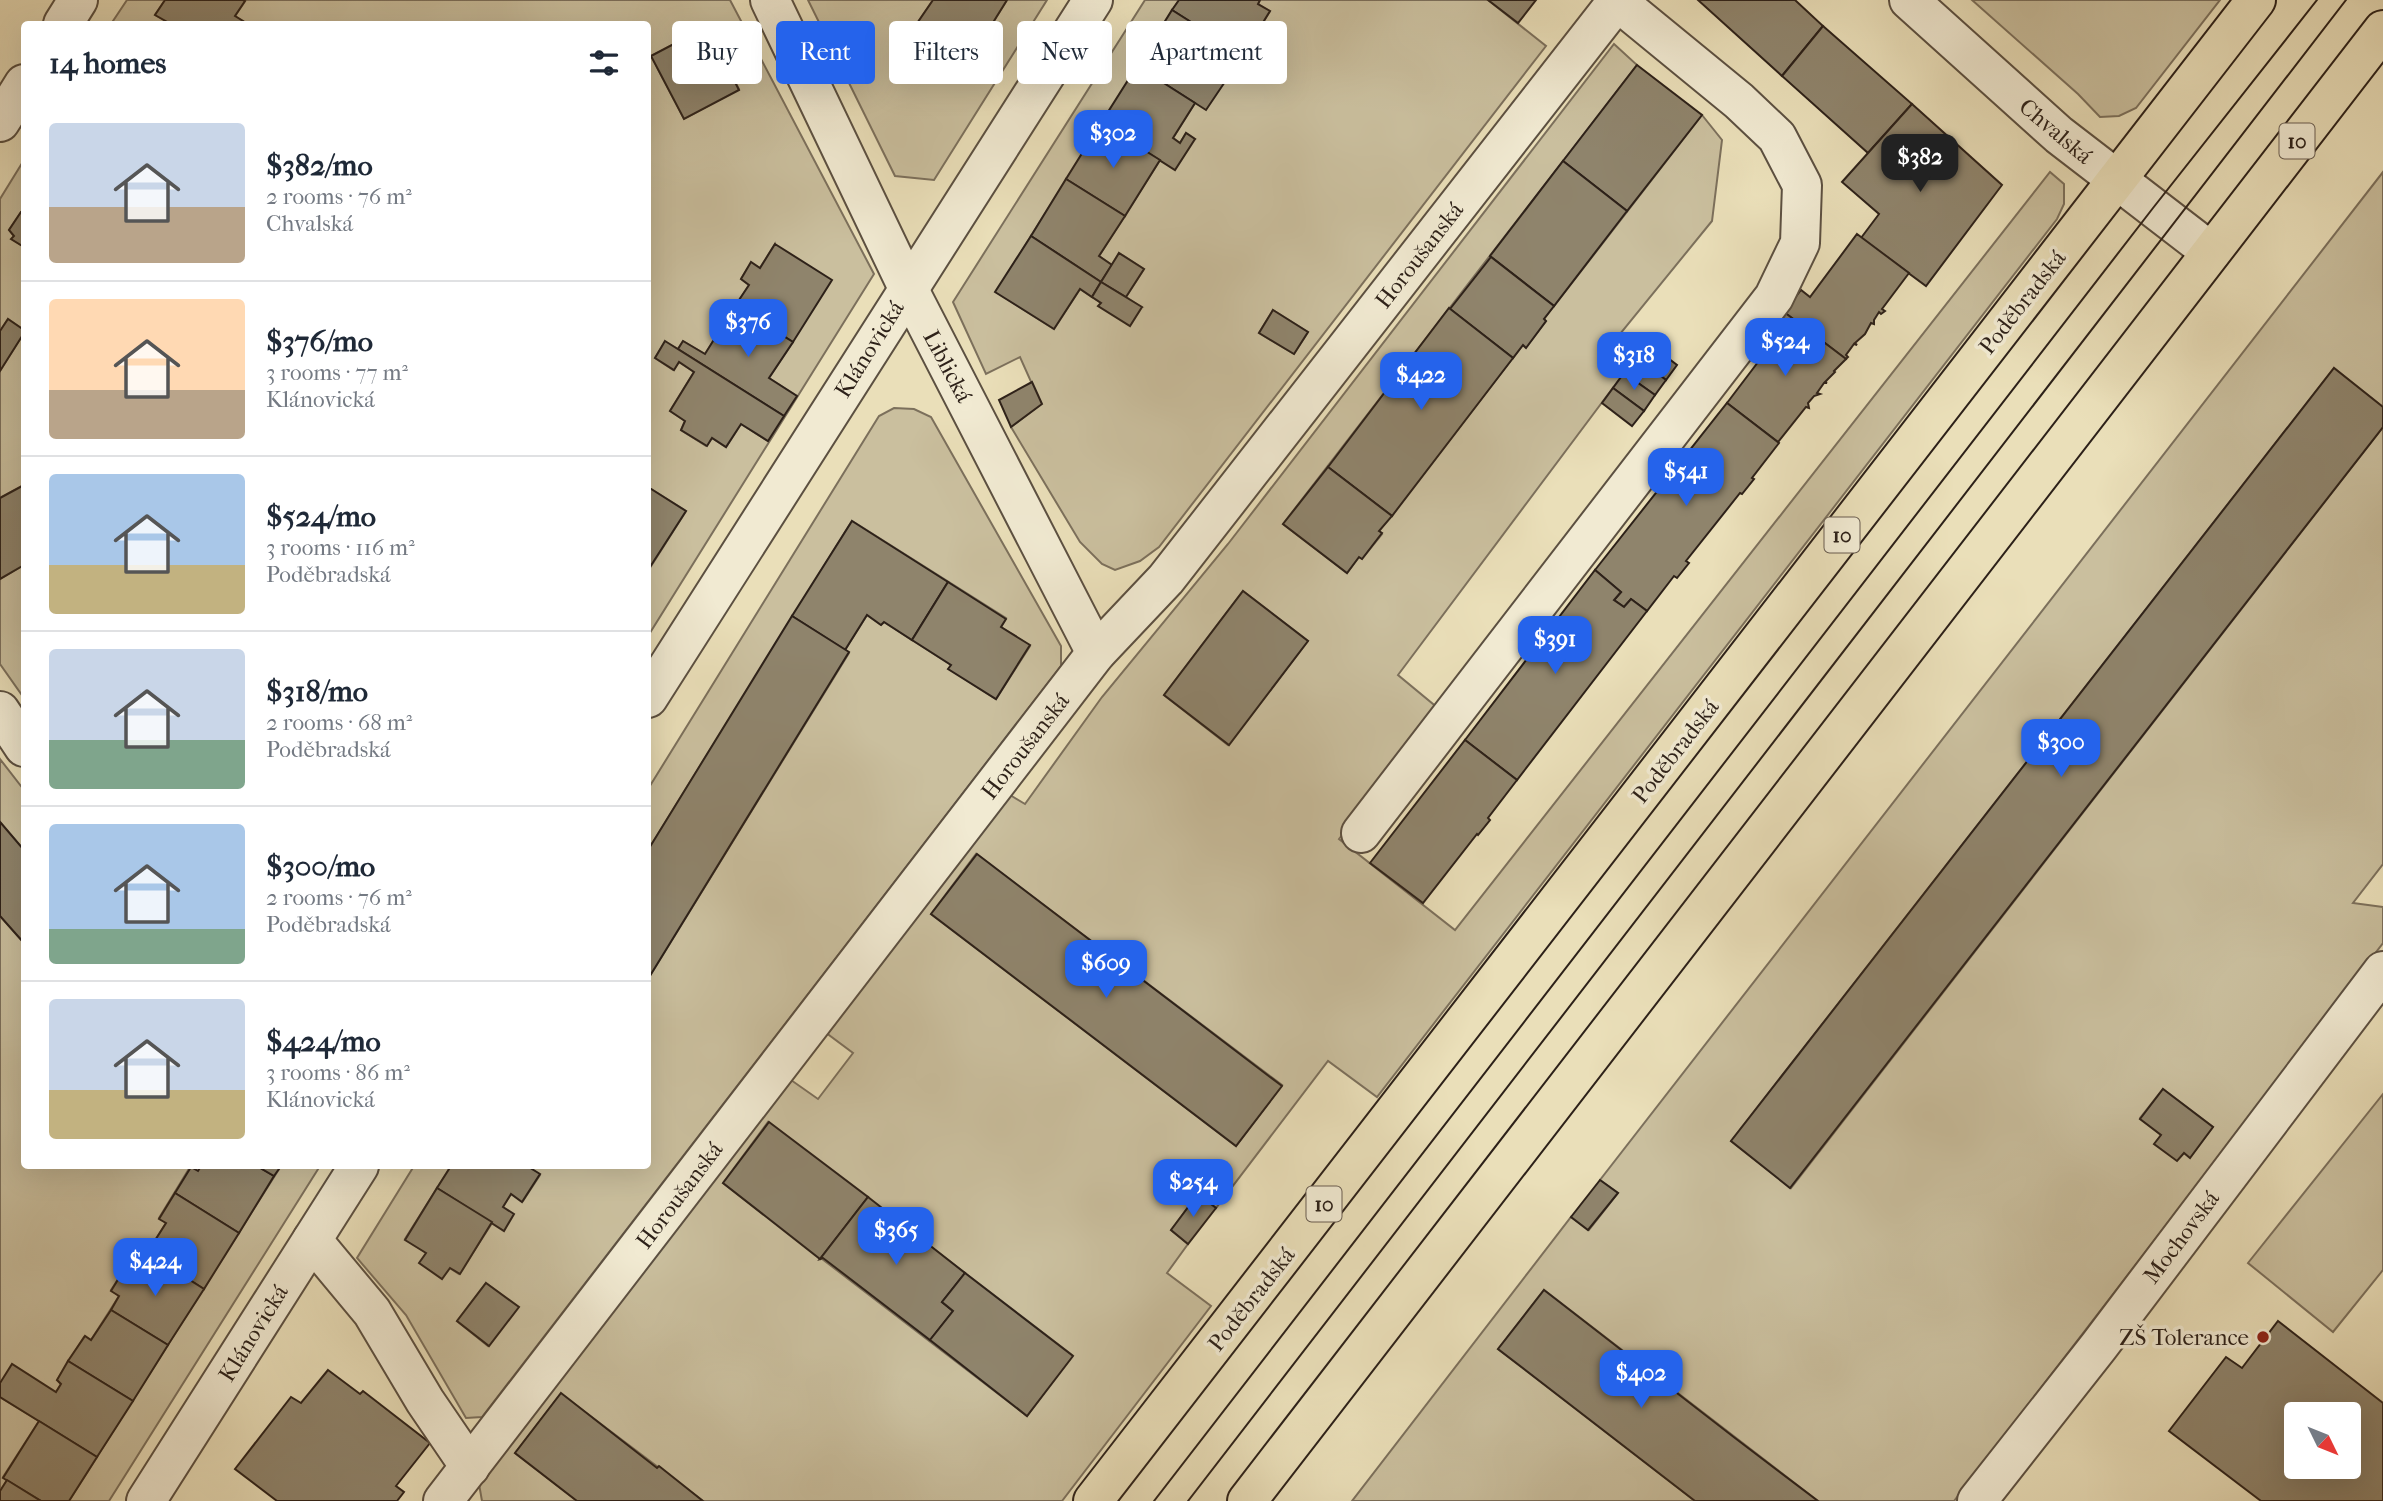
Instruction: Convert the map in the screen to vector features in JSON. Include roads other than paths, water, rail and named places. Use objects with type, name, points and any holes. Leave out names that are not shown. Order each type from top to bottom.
[{"type":"main road","name":"Poděbradská","points":[[1093,1501],[2256,0]]},
{"type":"main road","name":"10","points":[[1247,1501],[2383,30]]},
{"type":"street","points":[[65,21],[78,0]]},
{"type":"street","name":"Liblická","points":[[771,0],[908,288],[1096,653]]},
{"type":"street","name":"Klánovická","points":[[651,693],[1093,0]]},
{"type":"street","name":"Chvalská","points":[[1909,0],[2059,135],[2211,252]]},
{"type":"street","points":[[1361,833],[1774,297],[1800,243],[1802,185],[1777,136],[1739,101],[1617,1]]},
{"type":"street","name":"Horoušanská","points":[[443,1501],[1096,653],[1166,579],[1617,1]]},
{"type":"street","points":[[0,122],[21,89]]},
{"type":"street","points":[[0,711],[21,742]]},
{"type":"street","name":"Mochovská","points":[[1977,1501],[2099,1346],[2383,971]]},
{"type":"street","name":"Klánovická","points":[[146,1501],[357,1169]]},
{"type":"street","points":[[313,1240],[372,1312],[425,1401],[470,1467]]},
{"type":"tram line","points":[[1154,1501],[2153,208],[2317,0]]},
{"type":"tram line","points":[[1188,1501],[2346,0]]},
{"type":"place","name":"ZŠ Tolerance","points":[[2263,1337]]}]
